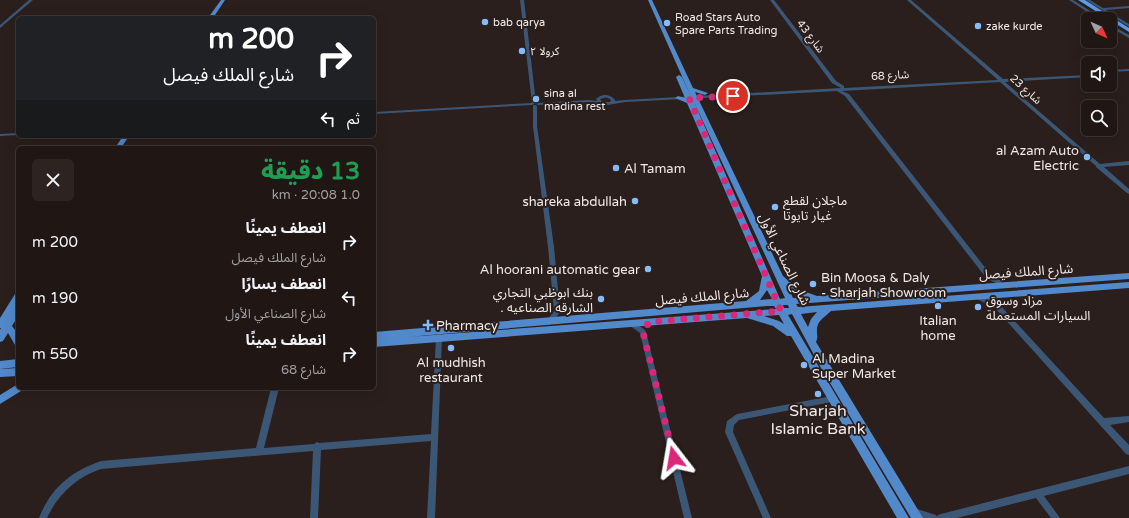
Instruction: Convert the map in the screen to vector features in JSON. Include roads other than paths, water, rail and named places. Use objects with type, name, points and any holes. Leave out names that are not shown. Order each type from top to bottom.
[{"type":"highway","points":[[1076,0],[1096,12]]},
{"type":"highway","points":[[1081,0],[1128,32]]},
{"type":"highway","points":[[1117,25],[1128,32]]},
{"type":"main road","points":[[207,16],[218,0]]},
{"type":"main road","points":[[211,16],[223,0]]},
{"type":"main road","name":"شارع الصناعي الأول","points":[[645,0],[775,270],[784,302]]},
{"type":"main road","name":"شارع الصناعي الأول","points":[[650,0],[764,270],[788,311],[795,337],[903,518]]},
{"type":"main road","points":[[676,97],[691,96],[699,101],[706,95]]},
{"type":"main road","points":[[676,97],[706,95]]},
{"type":"main road","points":[[746,305],[757,298],[764,291],[764,270]]},
{"type":"main road","points":[[775,270],[795,291],[810,297],[831,299]]},
{"type":"main road","name":"شارع الملك فيصل","points":[[376,336],[547,323],[746,305],[1129,276]]},
{"type":"main road","points":[[1024,292],[1020,289],[1040,286],[1037,283]]},
{"type":"main road","name":"شارع الملك فيصل","points":[[376,342],[742,314],[829,309],[997,294],[1129,285]]},
{"type":"main road","points":[[0,338],[2,324],[16,300]]},
{"type":"main road","points":[[784,302],[815,358],[824,366]]},
{"type":"main road","points":[[814,346],[812,324],[819,315],[829,309]]},
{"type":"main road","points":[[2,324],[16,311]]},
{"type":"main road","name":"شارع الصناعي الأول","points":[[788,311],[814,346],[824,366],[915,515]]},
{"type":"main road","points":[[742,314],[776,323],[795,337]]},
{"type":"main road","points":[[2,324],[16,340]]},
{"type":"main road","points":[[0,365],[16,363]]},
{"type":"main road","points":[[0,373],[16,372]]},
{"type":"main road","points":[[0,400],[16,389]]},
{"type":"street","points":[[0,27],[31,0]]},
{"type":"street","points":[[522,0],[535,104],[535,126],[551,247],[557,312],[547,323]]},
{"type":"street","name":"شارع 43","points":[[772,0],[835,86]]},
{"type":"street","name":"شارع 23","points":[[909,0],[1101,165],[1129,192]]},
{"type":"street","points":[[1071,0],[1089,12]]},
{"type":"street","points":[[1088,0],[1102,9],[1128,32]]},
{"type":"street","points":[[1102,9],[1129,7]]},
{"type":"street","points":[[1117,28],[1128,32]]},
{"type":"street","points":[[1117,71],[1129,70]]},
{"type":"street","points":[[993,73],[1013,79],[1010,84],[1010,88],[988,80],[993,73]]},
{"type":"street","points":[[1117,74],[1129,73]]},
{"type":"street","name":"شارع 68","points":[[706,95],[835,86],[1001,80],[1081,74]]},
{"type":"street","name":"شارع 68","points":[[1013,79],[1081,75]]},
{"type":"street","name":"شارع 68","points":[[835,86],[849,89],[988,80]]},
{"type":"street","points":[[835,86],[847,95],[989,277],[1005,286]]},
{"type":"street","points":[[847,95],[849,89]]},
{"type":"street","points":[[376,113],[589,101],[599,100],[603,96],[676,97]]},
{"type":"street","points":[[610,97],[613,100],[612,102]]},
{"type":"street","points":[[599,100],[605,104],[612,102],[676,97]]},
{"type":"street","points":[[0,135],[16,134]]},
{"type":"street","points":[[1101,165],[1129,164]]},
{"type":"street","points":[[984,287],[988,283],[989,277]]},
{"type":"street","points":[[997,294],[995,300],[997,306]]},
{"type":"street","points":[[978,296],[997,306],[1129,451]]},
{"type":"street","points":[[557,312],[570,321]]},
{"type":"street","points":[[643,332],[649,322]]},
{"type":"street","points":[[630,323],[643,332],[688,518]]},
{"type":"street","points":[[431,518],[439,337]]},
{"type":"street","points":[[259,451],[274,390]]},
{"type":"street","points":[[767,518],[729,432],[730,423],[737,417],[832,399]]},
{"type":"street","points":[[1102,422],[1129,419]]},
{"type":"street","points":[[43,518],[48,504],[54,496],[79,475],[96,466],[435,437]]},
{"type":"street","points":[[314,518],[317,446]]},
{"type":"street","points":[[941,518],[1129,470]]},
{"type":"street","points":[[1037,493],[1056,518]]},
{"type":"street","points":[[915,515],[933,518]]},
{"type":"place","name":"bab qarya","points":[[485,22]]},
{"type":"place","name":"Road Stars Auto Spare Parts Trading","points":[[667,23]]},
{"type":"place","name":"zake kurde","points":[[978,26]]},
{"type":"place","name":"كرولا ٢","points":[[522,51]]},
{"type":"place","name":"sina al madina rest","points":[[536,99]]},
{"type":"place","name":"al Azam Auto Electric","points":[[1087,157]]},
{"type":"place","name":"Al Tamam","points":[[616,168]]},
{"type":"place","name":"shareka abdullah","points":[[635,201]]},
{"type":"place","name":"ماجلان لقطع غيار تايوتا","points":[[775,207]]},
{"type":"place","name":"Al hoorani automatic gear","points":[[648,269]]},
{"type":"place","name":"Bin Moosa & Daly - Sharjah Showroom","points":[[813,284]]},
{"type":"place","name":"بنك ابوظبي التجاري . الشارقه الصناعيه","points":[[601,299]]},
{"type":"place","name":"Italian home","points":[[938,306]]},
{"type":"place","name":"مزاد وسوق السيارات المستعملة","points":[[978,307]]},
{"type":"place","name":"Pharmacy","points":[[428,325]]},
{"type":"place","name":"Al mudhish restaurant","points":[[451,348]]},
{"type":"place","name":"Al Madina Super Market","points":[[804,365]]},
{"type":"place","name":"Sharjah Islamic Bank","points":[[818,394]]}]
